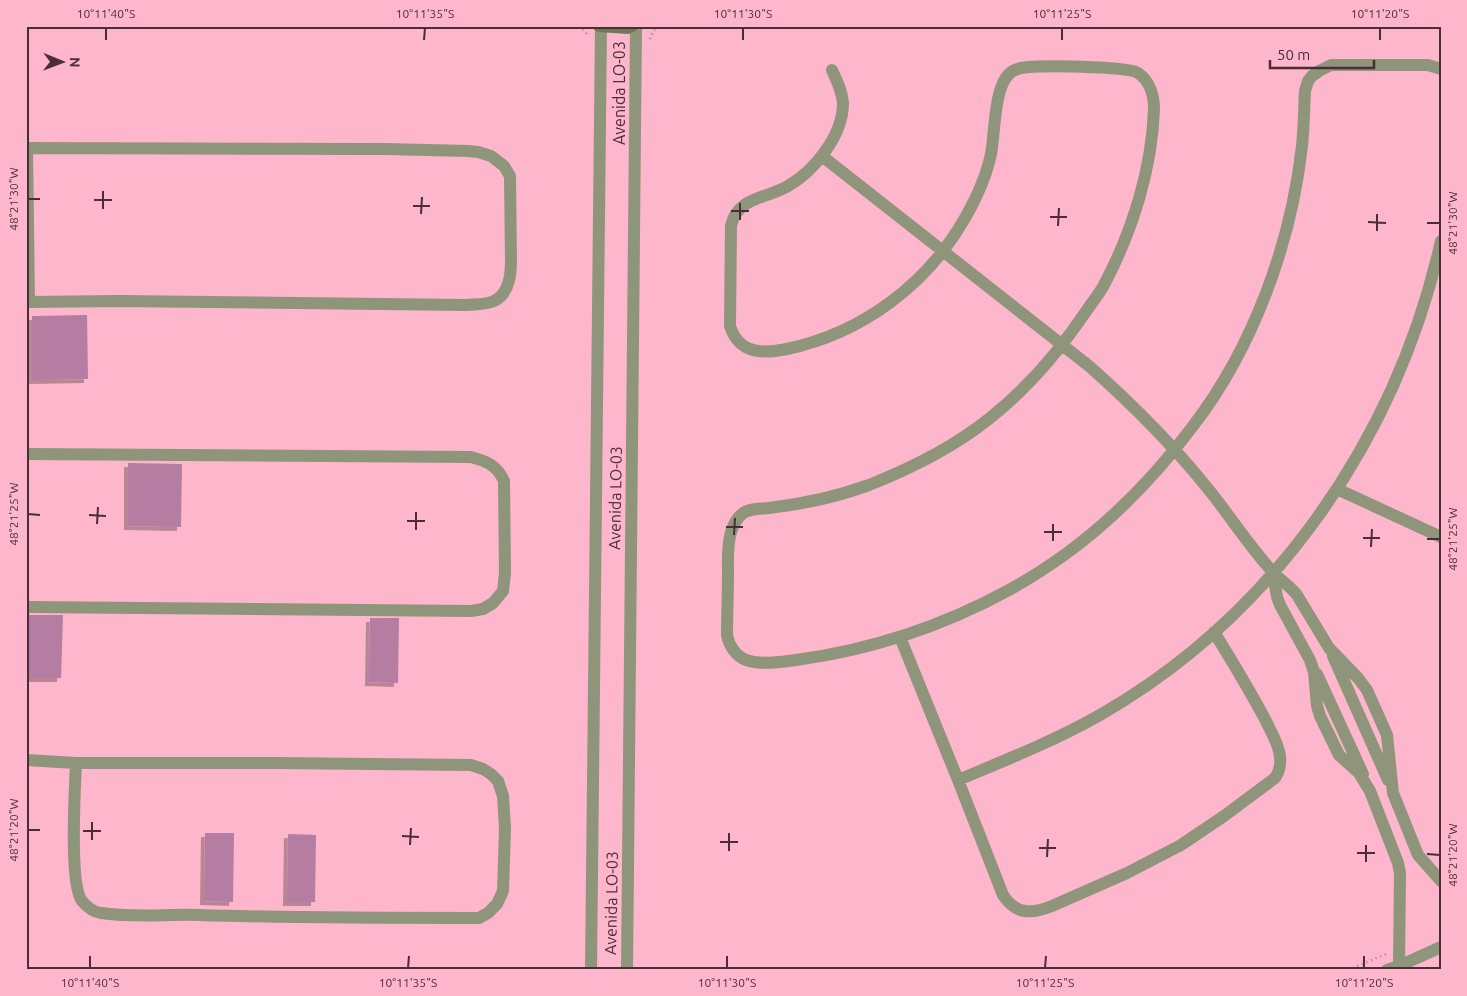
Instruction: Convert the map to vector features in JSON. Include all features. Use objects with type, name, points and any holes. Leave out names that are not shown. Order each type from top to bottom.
[{"type":"main road","points":[[600,26],[628,28],[634,26]]},
{"type":"street","name":"Avenida LO-03","points":[[591,970],[600,26]]},
{"type":"street","name":"Avenida LO-03","points":[[627,970],[634,26]]},
{"type":"street","points":[[832,70],[841,92],[843,100],[842,109],[838,127],[822,156],[809,171],[793,183],[781,190],[748,202],[734,216],[731,226],[730,322],[734,336],[745,348],[764,352],[789,349],[814,342],[856,325],[879,312],[905,292],[925,273],[961,224],[982,184],[992,146],[999,93],[1010,72],[1022,68],[1109,68],[1124,69],[1138,73],[1151,88],[1153,96],[1154,109],[1146,168],[1138,203],[1129,229],[1105,283],[1062,344],[1034,378],[1010,401],[948,448],[895,474],[839,496],[812,502],[748,511],[742,514],[731,532],[728,549],[727,635],[730,645],[740,656],[750,661],[778,662],[841,652],[900,637],[1009,590],[1066,554],[1093,534],[1156,473],[1208,406],[1232,368],[1272,275],[1285,234],[1302,146],[1305,91],[1308,81],[1319,71],[1336,64],[1428,65],[1441,69]]},
{"type":"street","points":[[27,148],[468,151],[484,154],[496,159],[510,176],[511,274],[504,292],[491,302],[466,305],[28,302],[27,148]]},
{"type":"street","points":[[822,156],[1062,344],[1107,382],[1134,407],[1207,488],[1273,573],[1293,589],[1329,648],[1392,789],[1417,853],[1441,881]]},
{"type":"street","points":[[958,780],[1065,734],[1101,714],[1162,674],[1214,632],[1273,573],[1308,531],[1337,489],[1374,426],[1400,372],[1426,298],[1441,241]]},
{"type":"street","points":[[26,454],[470,457],[484,461],[496,468],[504,481],[506,573],[503,591],[497,600],[483,609],[471,611],[26,607]]},
{"type":"street","points":[[1337,489],[1441,537]]},
{"type":"street","points":[[1273,573],[1280,605],[1310,660],[1314,672],[1317,706],[1320,716],[1338,755],[1359,773],[1370,791],[1398,861],[1400,873],[1393,968],[1441,947]]},
{"type":"street","points":[[900,637],[1003,895],[1012,906],[1022,911],[1039,910],[1052,906],[1127,873],[1180,844],[1224,816],[1271,782],[1277,774],[1280,768],[1279,751],[1254,699],[1214,632]]},
{"type":"street","points":[[1329,648],[1364,685],[1370,695],[1387,735],[1392,789]]},
{"type":"street","points":[[26,760],[471,765],[491,774],[498,782],[501,790],[505,829],[503,891],[497,904],[488,913],[479,918],[258,917],[98,913],[84,903],[78,894],[77,888],[74,803],[76,762]]},
{"type":"street","points":[[1398,861],[1417,853]]},
{"type":"path","points":[[579,26],[586,32],[589,42]]},
{"type":"path","points":[[648,44],[654,30],[659,26]]},
{"type":"building","points":[[87,315],[88,379],[32,380],[32,316]]},
{"type":"building","points":[[128,463],[182,464],[181,527],[128,526]]},
{"type":"building","points":[[26,615],[63,615],[61,678],[26,678]]},
{"type":"building","points":[[370,618],[399,618],[398,683],[369,682]]},
{"type":"building","points":[[205,833],[234,833],[233,902],[204,901]]},
{"type":"building","points":[[288,834],[316,835],[315,902],[287,902]]}]
